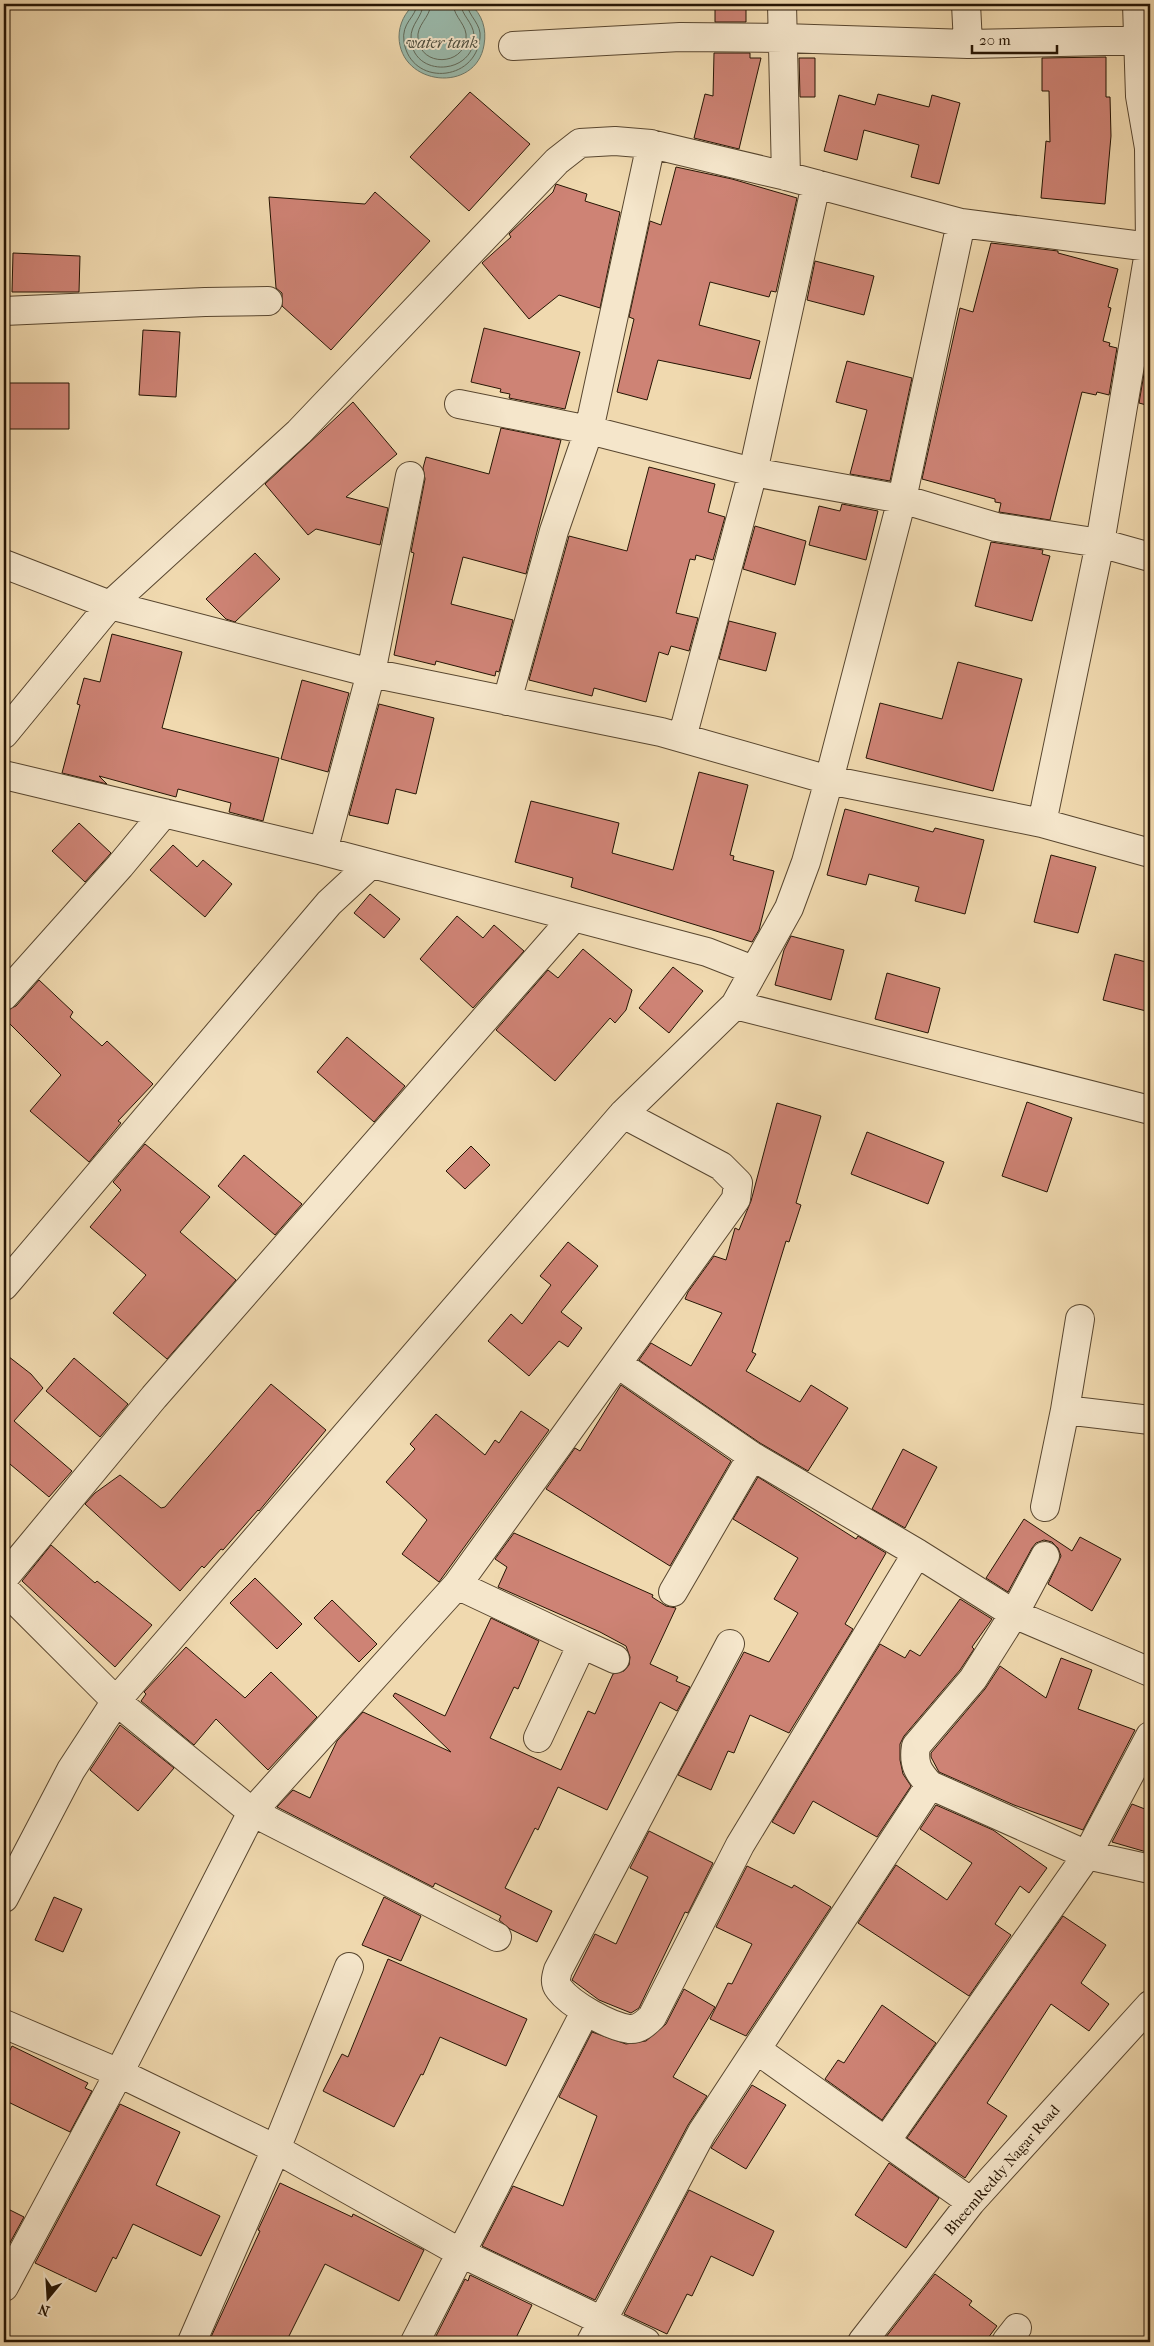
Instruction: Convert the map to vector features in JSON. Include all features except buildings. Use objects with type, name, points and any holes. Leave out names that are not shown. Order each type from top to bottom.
[{"type":"street","points":[[782,4],[786,176]]},
{"type":"street","points":[[966,4],[968,44]]},
{"type":"street","points":[[1042,823],[1100,543],[1150,247],[1149,148],[1140,96],[1144,40],[1137,4]]},
{"type":"street","points":[[513,46],[680,37],[783,38],[968,44],[1144,40]]},
{"type":"street","points":[[4,734],[110,605],[299,432],[373,352],[557,161],[580,144],[616,141],[651,144],[786,176],[961,223],[1150,247]]},
{"type":"street","points":[[507,701],[554,531],[589,430],[651,144]]},
{"type":"street","points":[[682,738],[753,472],[816,184]]},
{"type":"street","points":[[4,1898],[71,1770],[116,1701],[623,1114],[736,1005],[753,970],[789,908],[806,862],[830,780],[902,499],[961,223]]},
{"type":"street","points":[[4,311],[268,301]]},
{"type":"street","points":[[460,404],[589,430],[753,472],[902,499],[996,527],[1100,543],[1150,557]]},
{"type":"street","points":[[323,851],[371,673],[410,476]]},
{"type":"street","points":[[4,564],[110,605],[371,673],[682,738],[830,780],[1042,823],[1150,852]]},
{"type":"street","points":[[4,775],[323,851],[707,952],[753,970]]},
{"type":"street","points":[[4,996],[120,866],[164,813]]},
{"type":"street","points":[[4,1286],[328,903],[371,864]]},
{"type":"street","points":[[4,1578],[154,1397],[574,918]]},
{"type":"street","points":[[736,1005],[1150,1110]]},
{"type":"street","points":[[4,2287],[119,2073],[252,1812],[457,1585],[726,1216],[736,1199],[738,1183],[722,1166],[623,1114]]},
{"type":"street","points":[[1045,1507],[1065,1410],[1080,1319]]},
{"type":"street","points":[[618,1364],[752,1456],[917,1553],[1014,1614],[1150,1672]]},
{"type":"street","points":[[1065,1410],[1150,1420]]},
{"type":"street","points":[[673,1592],[752,1456]]},
{"type":"street","points":[[730,1644],[558,1970],[555,1979],[558,1988],[585,2012],[630,2029],[642,2026],[652,2017],[740,1845],[917,1553]]},
{"type":"street","points":[[1045,1556],[1014,1614],[974,1679],[916,1746],[914,1758],[918,1771],[930,1785],[1086,1855],[1150,1869]]},
{"type":"street","points":[[457,1585],[615,1659]]},
{"type":"street","points":[[4,1589],[116,1701],[252,1812],[385,1878],[497,1937]]},
{"type":"street","points":[[538,1738],[582,1644]]},
{"type":"street","points":[[886,2141],[1086,1855],[1150,1736]]},
{"type":"street","points":[[595,2332],[702,2132],[930,1785]]},
{"type":"street","points":[[192,2342],[276,2149],[349,1966]]},
{"type":"street","name":"BheemReddy Nagar Road","points":[[862,2342],[971,2202],[1150,2005]]},
{"type":"street","points":[[415,2342],[585,2012]]},
{"type":"street","points":[[4,2024],[119,2073],[276,2149],[595,2332],[646,2342]]},
{"type":"street","points":[[757,2050],[971,2202]]},
{"type":"water","name":"water tank","points":[[415,4],[470,4],[478,12],[484,28],[484,45],[478,61],[467,71],[454,77],[439,78],[424,74],[412,66],[403,53],[399,37],[403,19]]}]
